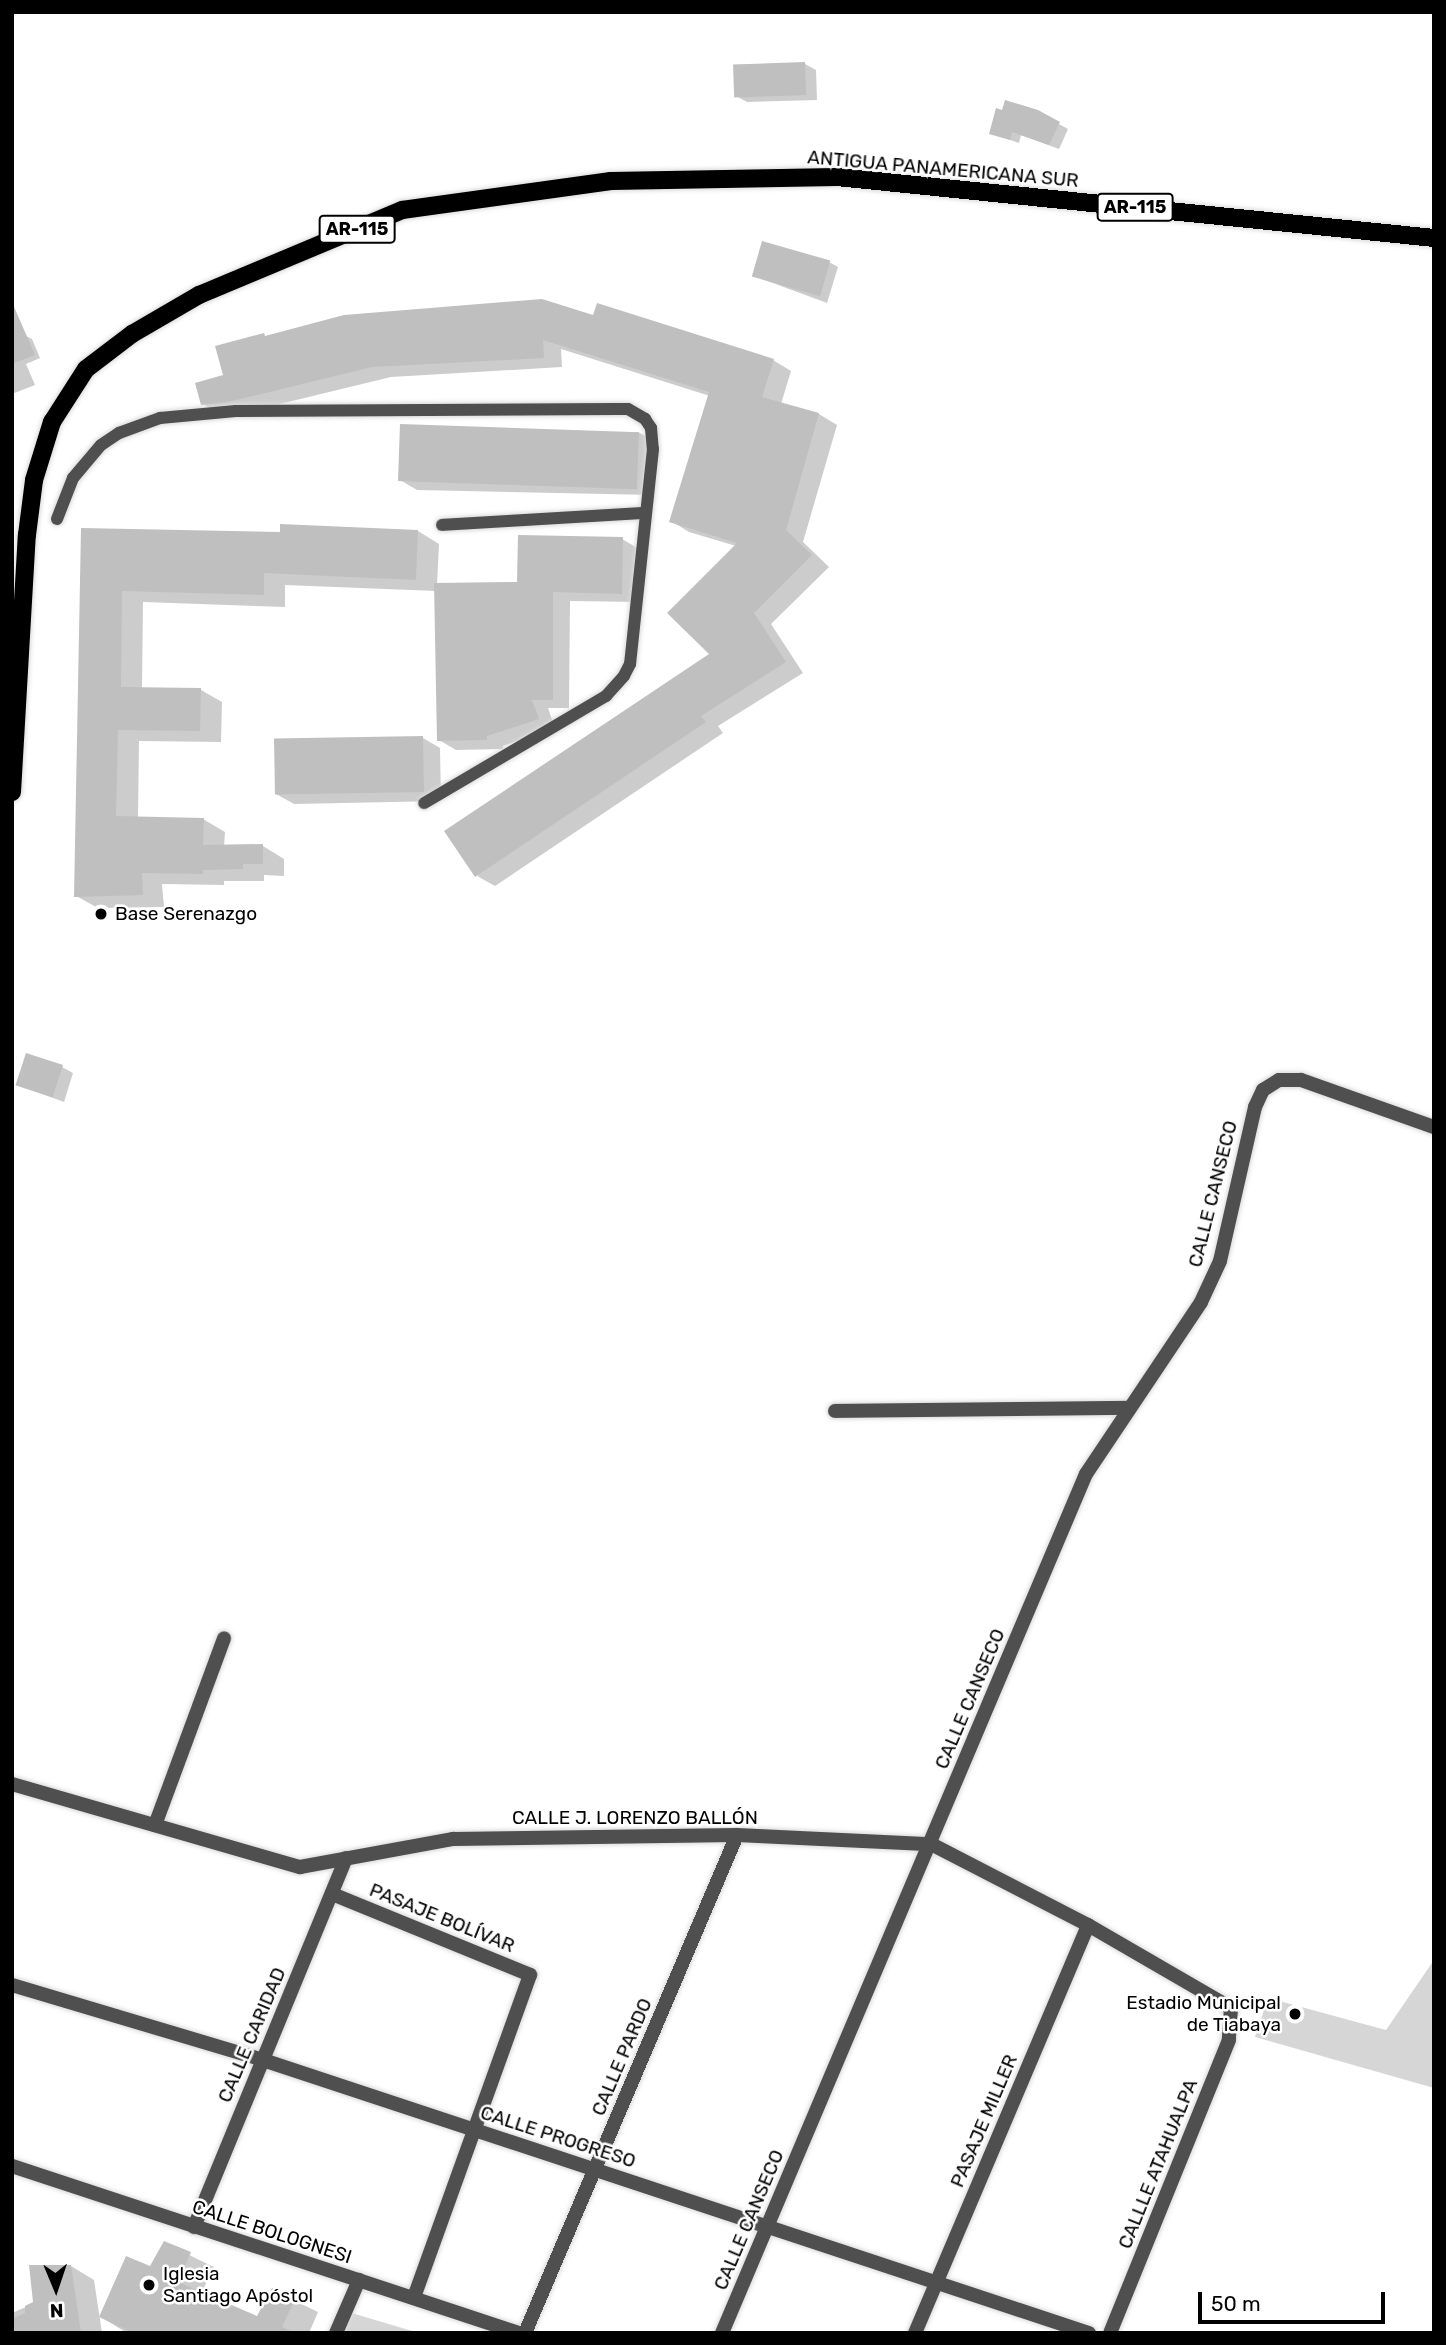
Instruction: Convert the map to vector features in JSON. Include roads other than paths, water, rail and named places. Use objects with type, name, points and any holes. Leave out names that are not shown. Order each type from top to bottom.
[{"type":"main road","name":"ANTIGUA PANAMERICANA SUR","points":[[12,792],[27,535],[34,480],[52,422],[86,369],[132,334],[199,295],[402,210],[611,181],[837,177],[1434,238]]},
{"type":"street","name":"CALLE CANSECO","points":[[722,2333],[1086,1474],[1201,1303],[1220,1261],[1255,1107],[1263,1090],[1279,1080],[1301,1080],[1434,1127]]},
{"type":"street","points":[[835,1411],[1128,1408]]},
{"type":"street","points":[[155,1825],[224,1638]]},
{"type":"street","name":"CALLE J. LORENZO BALLÓN","points":[[12,1784],[300,1867],[453,1839],[737,1835],[930,1844],[1088,1925],[1231,2008]]},
{"type":"street","name":"CALLE PARDO","points":[[525,2333],[737,1835]]},
{"type":"street","name":"CALLE CARIDAD","points":[[194,2227],[346,1858]]},
{"type":"street","name":"PASAJE BOLÍVAR","points":[[332,1894],[530,1975],[414,2298]]},
{"type":"street","name":"PASAJE MILLER","points":[[915,2333],[1088,1925]]},
{"type":"street","name":"CALLE PROGRESO","points":[[12,1984],[263,2060],[1089,2333]]},
{"type":"street","name":"CALLLE ATAHUALPA","points":[[1110,2333],[1230,2040],[1231,2008]]},
{"type":"street","name":"CALLE BOLOGNESI","points":[[12,2166],[519,2333]]},
{"type":"street","points":[[336,2333],[359,2280]]},
{"type":"lane","points":[[57,519],[73,478],[94,453],[119,433],[160,418],[236,411],[628,409],[645,419],[654,439],[630,664],[624,676],[606,696],[424,803]]},
{"type":"lane","points":[[442,525],[645,513]]},
{"type":"place","name":"Base Serenazgo","points":[[101,914]]},
{"type":"place","name":"Estadio Municipal de Tiabaya","points":[[1295,2014]]},
{"type":"place","name":"Iglesia Santiago Apóstol","points":[[149,2285]]}]
